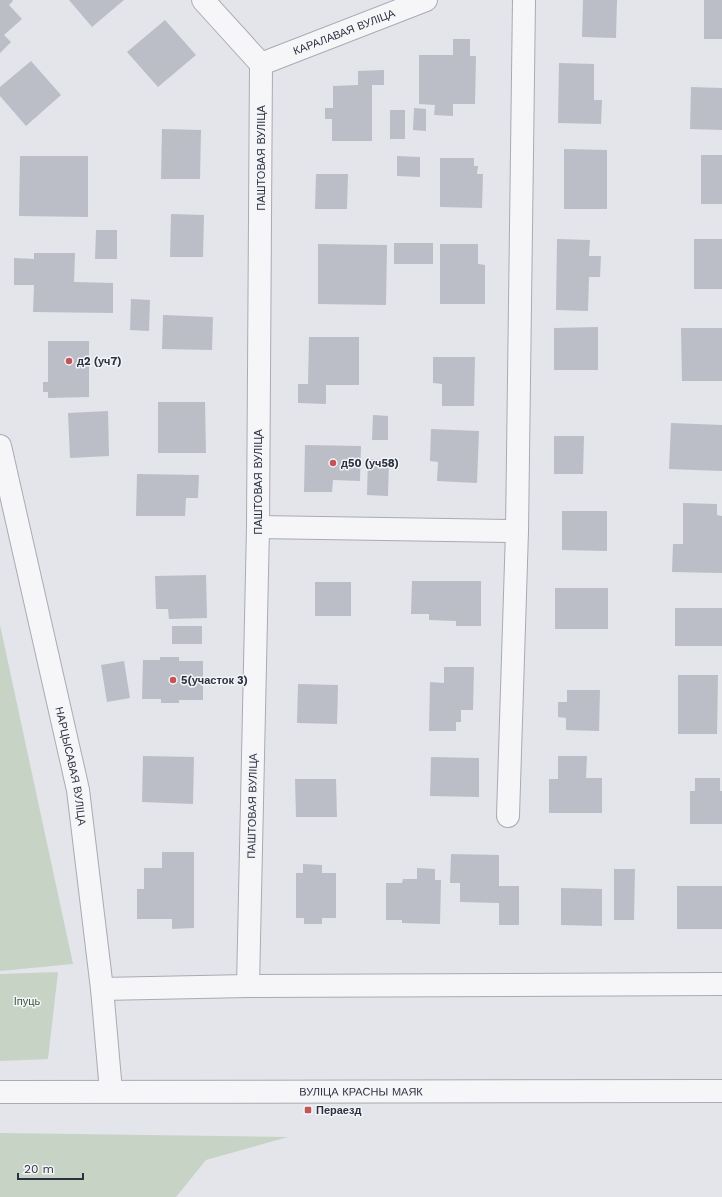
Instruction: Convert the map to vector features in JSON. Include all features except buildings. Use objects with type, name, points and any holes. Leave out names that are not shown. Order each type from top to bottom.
[{"type":"street","points":[[203,0],[261,64]]},
{"type":"street","name":"КАРАЛАВАЯ ВУЛІЦА","points":[[261,64],[426,0]]},
{"type":"street","points":[[508,816],[518,531],[524,0]]},
{"type":"street","name":"ПАШТОВАЯ ВУЛІЦА","points":[[248,986],[258,527],[261,64]]},
{"type":"street","name":"НАРЦЫСАВАЯ ВУЛІЦА","points":[[0,446],[78,790],[102,989],[111,1091]]},
{"type":"street","points":[[258,527],[518,531]]},
{"type":"street","points":[[102,989],[248,986],[722,984]]},
{"type":"street","name":"ВУЛІЦА КРАСНЫ МАЯК","points":[[0,1092],[722,1091]]},
{"type":"green space","points":[[0,625],[73,964],[0,971]]},
{"type":"green space","name":"Іпуць","points":[[58,972],[48,1059],[0,1061],[0,974]]},
{"type":"green space","points":[[0,1133],[288,1137],[206,1160],[176,1197],[0,1197]]},
{"type":"place","name":"д2 (уч7)","points":[[69,361]]},
{"type":"place","name":"д50 (уч58)","points":[[333,463]]},
{"type":"place","name":"5(участок 3)","points":[[173,680]]},
{"type":"place","name":"Пераезд","points":[[308,1110]]}]
